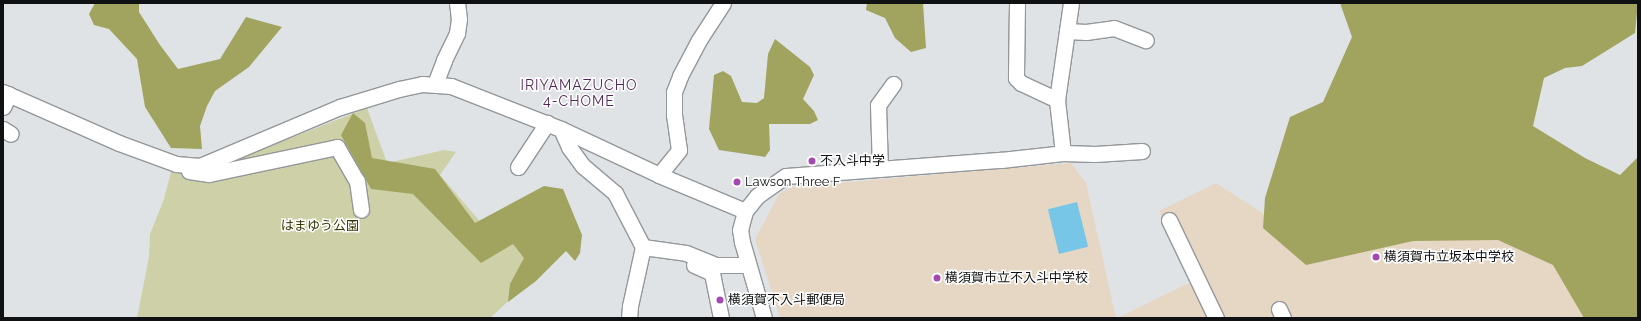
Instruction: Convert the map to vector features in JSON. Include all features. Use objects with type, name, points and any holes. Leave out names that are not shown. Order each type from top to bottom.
[{"type":"street","points":[[436,84],[444,60],[457,33],[459,19],[457,3]]},
{"type":"street","points":[[658,175],[679,150],[674,115],[674,92],[680,76],[699,40],[723,3]]},
{"type":"street","points":[[1017,3],[1016,78],[1057,100]]},
{"type":"street","points":[[1062,153],[1057,100],[1071,3]]},
{"type":"street","points":[[1067,31],[1086,32],[1114,28],[1146,40]]},
{"type":"street","points":[[176,164],[200,166],[340,107],[400,89],[422,84],[436,84],[456,88],[561,129],[658,175],[745,211]]},
{"type":"street","points":[[880,169],[878,104],[893,84]]},
{"type":"street","points":[[5,98],[100,136],[176,164],[191,172],[209,174],[337,148],[357,181],[361,210]]},
{"type":"street","points":[[518,167],[546,123]]},
{"type":"street","points":[[561,129],[569,147],[583,166],[615,193],[643,247],[630,306],[629,318]]},
{"type":"street","points":[[764,318],[748,265],[740,230],[745,211],[757,196],[786,176],[1062,153],[1095,154],[1142,151]]},
{"type":"street","points":[[1169,220],[1216,318]]},
{"type":"street","points":[[643,247],[686,253],[716,265],[748,265]]},
{"type":"street","points":[[675,251],[688,261],[712,273],[721,318]]},
{"type":"shaded area","name":"横須賀市立不入斗中学校","points":[[1071,163],[1086,183],[1116,318],[780,318],[755,239],[779,194],[791,187]]},
{"type":"shaded area","name":"横須賀市立坂本中学校","points":[[1216,183],[1284,227],[1553,222],[1601,318],[1117,318],[1193,281],[1159,211]]},
{"type":"green space","points":[[95,3],[139,3],[139,12],[160,45],[178,69],[220,59],[246,17],[282,27],[249,67],[215,91],[207,106],[200,126],[202,149],[171,148],[145,107],[137,59],[109,29],[94,25],[89,14]]},
{"type":"green space","points":[[867,3],[923,3],[926,48],[911,52],[895,38],[885,18],[866,10]]},
{"type":"green space","points":[[1340,3],[1638,3],[1635,33],[1582,66],[1565,68],[1544,78],[1533,126],[1585,158],[1620,175],[1638,157],[1638,318],[1584,318],[1553,265],[1498,240],[1413,241],[1306,265],[1263,228],[1265,198],[1290,117],[1323,102],[1352,37]]},
{"type":"green space","points":[[775,39],[810,67],[814,75],[803,99],[814,111],[818,120],[810,124],[769,124],[770,150],[765,157],[719,150],[709,129],[714,75],[723,71],[731,76],[742,102],[757,103],[764,98],[768,54]]},
{"type":"green space","name":"はまゆう公園","points":[[367,108],[387,163],[444,150],[456,152],[440,175],[483,225],[550,196],[532,279],[490,318],[137,318],[149,257],[150,234],[164,199],[171,172],[175,170],[212,169]]},
{"type":"green space","points":[[353,113],[365,123],[372,158],[435,169],[475,223],[544,186],[563,189],[582,235],[580,253],[575,261],[566,251],[536,281],[508,302],[510,284],[524,258],[513,244],[481,263],[413,194],[371,189],[341,135]]},
{"type":"water","points":[[1077,202],[1088,247],[1059,254],[1048,209]]},
{"type":"place","name":"不入斗中学","points":[[812,161]]},
{"type":"place","name":"Lawson Three F","points":[[737,182]]},
{"type":"place","name":"横須賀市立坂本中学校","points":[[1376,257]]},
{"type":"place","name":"横須賀市立不入斗中学校","points":[[937,278]]},
{"type":"place","name":"横須賀不入斗郵便局","points":[[720,300]]},
{"type":"district","name":"IRIYAMAZUCHO 4-CHOME","points":[[579,94]]}]
